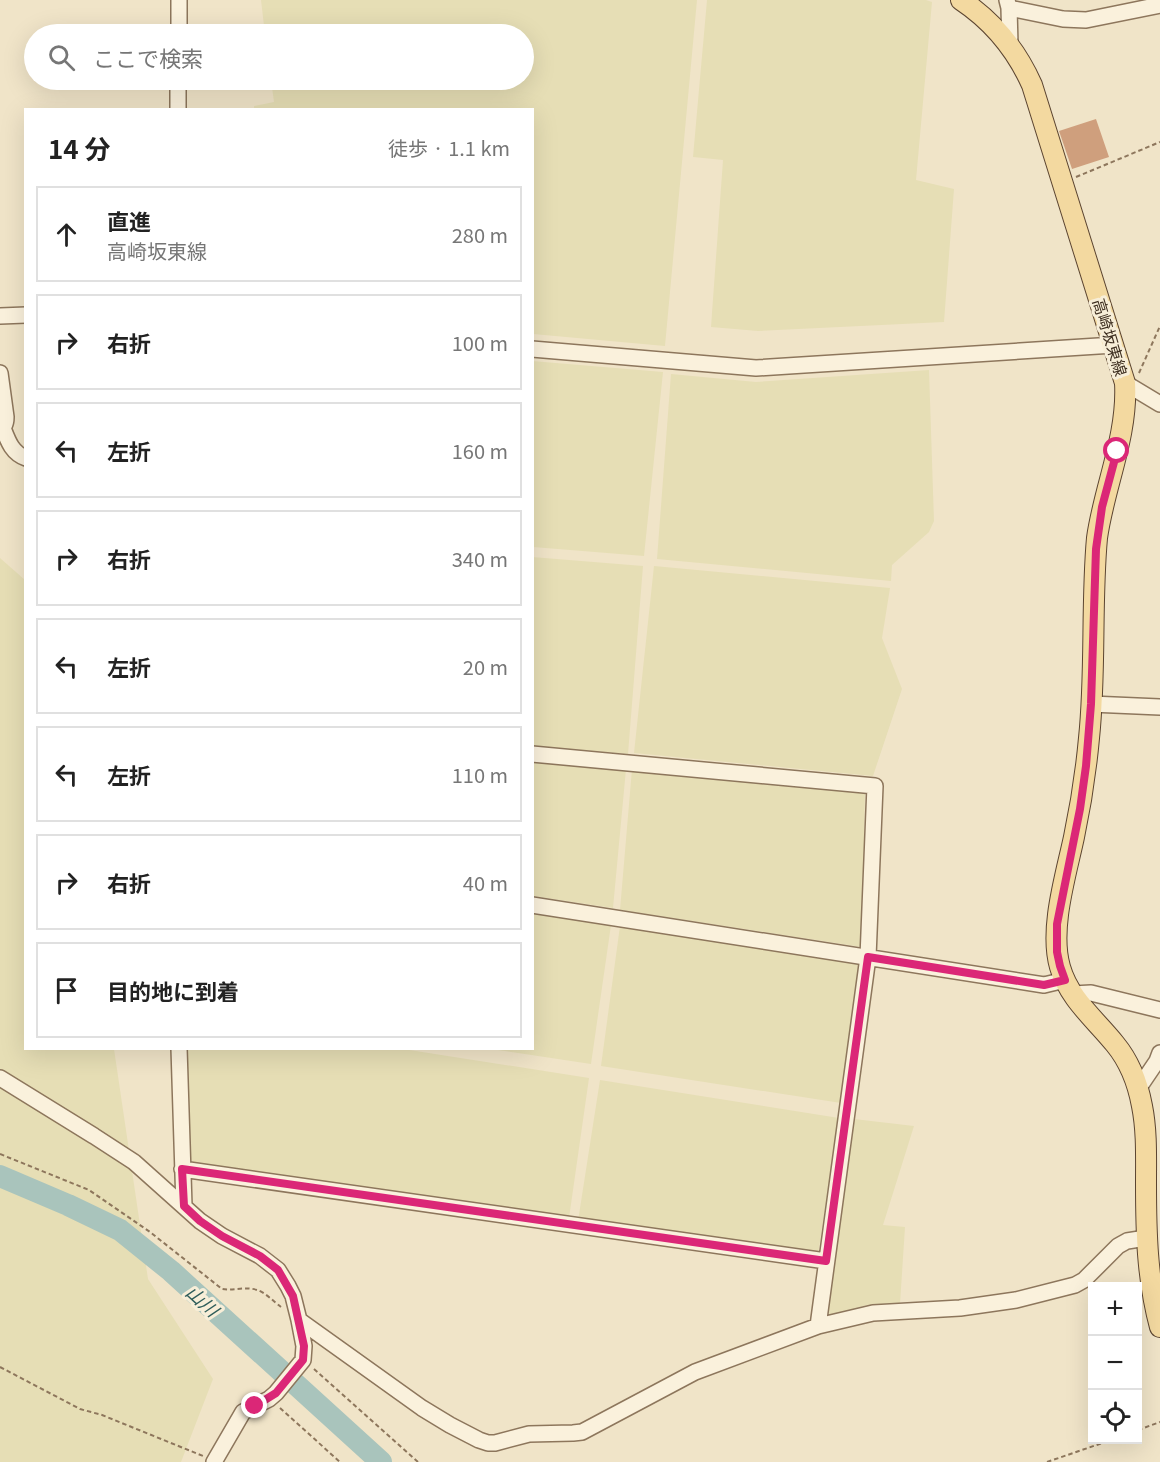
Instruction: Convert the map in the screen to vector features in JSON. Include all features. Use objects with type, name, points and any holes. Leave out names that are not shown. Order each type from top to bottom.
[{"type":"main road","name":"高崎坂東線","points":[[960,0],[992,24],[1010,45],[1020,59],[1032,85],[1125,383],[1123,422],[1102,507],[1098,538],[1087,756],[1080,809],[1057,924],[1057,952],[1069,987],[1121,1053],[1138,1089],[1153,1160],[1150,1280],[1160,1327]]},
{"type":"street","points":[[179,24],[180,0]]},
{"type":"street","points":[[1010,45],[1008,4],[1063,19],[1086,20],[1160,5]]},
{"type":"street","points":[[177,108],[178,90]]},
{"type":"street","points":[[0,316],[24,315]]},
{"type":"street","points":[[534,349],[756,368],[1114,345]]},
{"type":"street","points":[[0,373],[6,417],[2,429],[14,451],[24,457]]},
{"type":"street","points":[[1125,383],[1160,404]]},
{"type":"street","points":[[1091,704],[1160,707]]},
{"type":"street","points":[[534,754],[874,786],[868,957],[818,1326]]},
{"type":"street","points":[[534,905],[1069,987],[1160,1010]]},
{"type":"street","points":[[179,1050],[184,1206]]},
{"type":"street","points":[[1138,1089],[1160,1053]]},
{"type":"street","points":[[0,1078],[134,1162],[200,1221],[222,1236],[260,1256],[278,1270],[293,1296],[304,1346],[303,1360],[273,1396],[243,1412],[214,1462]]},
{"type":"street","points":[[182,1169],[826,1261]]},
{"type":"street","points":[[299,1320],[450,1425],[479,1440],[495,1443],[529,1434],[582,1432],[695,1372],[818,1326],[873,1313],[943,1310],[1016,1300],[1075,1285],[1084,1280],[1118,1246],[1127,1241],[1151,1239]]},
{"type":"path","points":[[1062,182],[1160,142]]},
{"type":"path","points":[[1125,383],[1134,380],[1139,372],[1160,326]]},
{"type":"path","points":[[0,1154],[89,1190],[150,1232],[222,1289],[258,1290],[299,1320]]},
{"type":"path","points":[[303,1360],[418,1462]]},
{"type":"path","points":[[0,1367],[80,1408],[214,1462]]},
{"type":"path","points":[[273,1396],[340,1462]]},
{"type":"path","points":[[1142,1428],[1160,1422]]},
{"type":"path","points":[[1047,1462],[1099,1444]]},
{"type":"shaded area","points":[[261,0],[697,0],[665,346],[534,334],[534,108],[254,108],[254,106],[274,102],[272,90],[534,90],[534,24],[264,24]]},
{"type":"shaded area","points":[[707,0],[926,0],[932,2],[916,180],[954,189],[944,322],[758,331],[711,327],[723,160],[693,157]]},
{"type":"shaded area","points":[[534,361],[663,372],[644,556],[534,547]]},
{"type":"shaded area","points":[[929,370],[934,521],[929,532],[892,565],[891,581],[657,559],[671,374],[756,382]]},
{"type":"shaded area","points":[[534,557],[643,566],[628,754],[534,746]]},
{"type":"shaded area","points":[[0,558],[24,579],[24,1050],[114,1050],[148,1279],[213,1379],[181,1462],[0,1462]]},
{"type":"shaded area","points":[[654,566],[890,588],[882,638],[902,689],[873,776],[634,753]]},
{"type":"shaded area","points":[[534,761],[626,769],[613,908],[534,896]]},
{"type":"shaded area","points":[[632,769],[865,790],[862,947],[620,910]]},
{"type":"shaded area","points":[[534,913],[611,925],[591,1064],[498,1050],[534,1050]]},
{"type":"shaded area","points":[[620,926],[861,964],[841,1103],[601,1066]]},
{"type":"shaded area","points":[[185,1050],[409,1050],[589,1078],[569,1218],[191,1163],[186,1159]]},
{"type":"shaded area","points":[[600,1080],[839,1118],[818,1254],[578,1221]]},
{"type":"shaded area","points":[[854,1119],[914,1126],[883,1225],[905,1227],[900,1304],[867,1305],[831,1316],[827,1311]]},
{"type":"building","points":[[1096,119],[1109,157],[1072,169],[1059,131]]},
{"type":"waterway","name":"山川","points":[[0,1176],[120,1230],[171,1271],[381,1462]]},
{"type":"route","points":[[255,1406],[276,1393],[303,1360],[304,1346],[293,1296],[278,1270],[260,1256],[222,1236],[200,1221],[184,1206],[182,1169],[826,1261],[868,957],[1044,985],[1065,980],[1057,952],[1057,924],[1080,809],[1086,766],[1091,704],[1096,549],[1102,507],[1117,451]]}]
